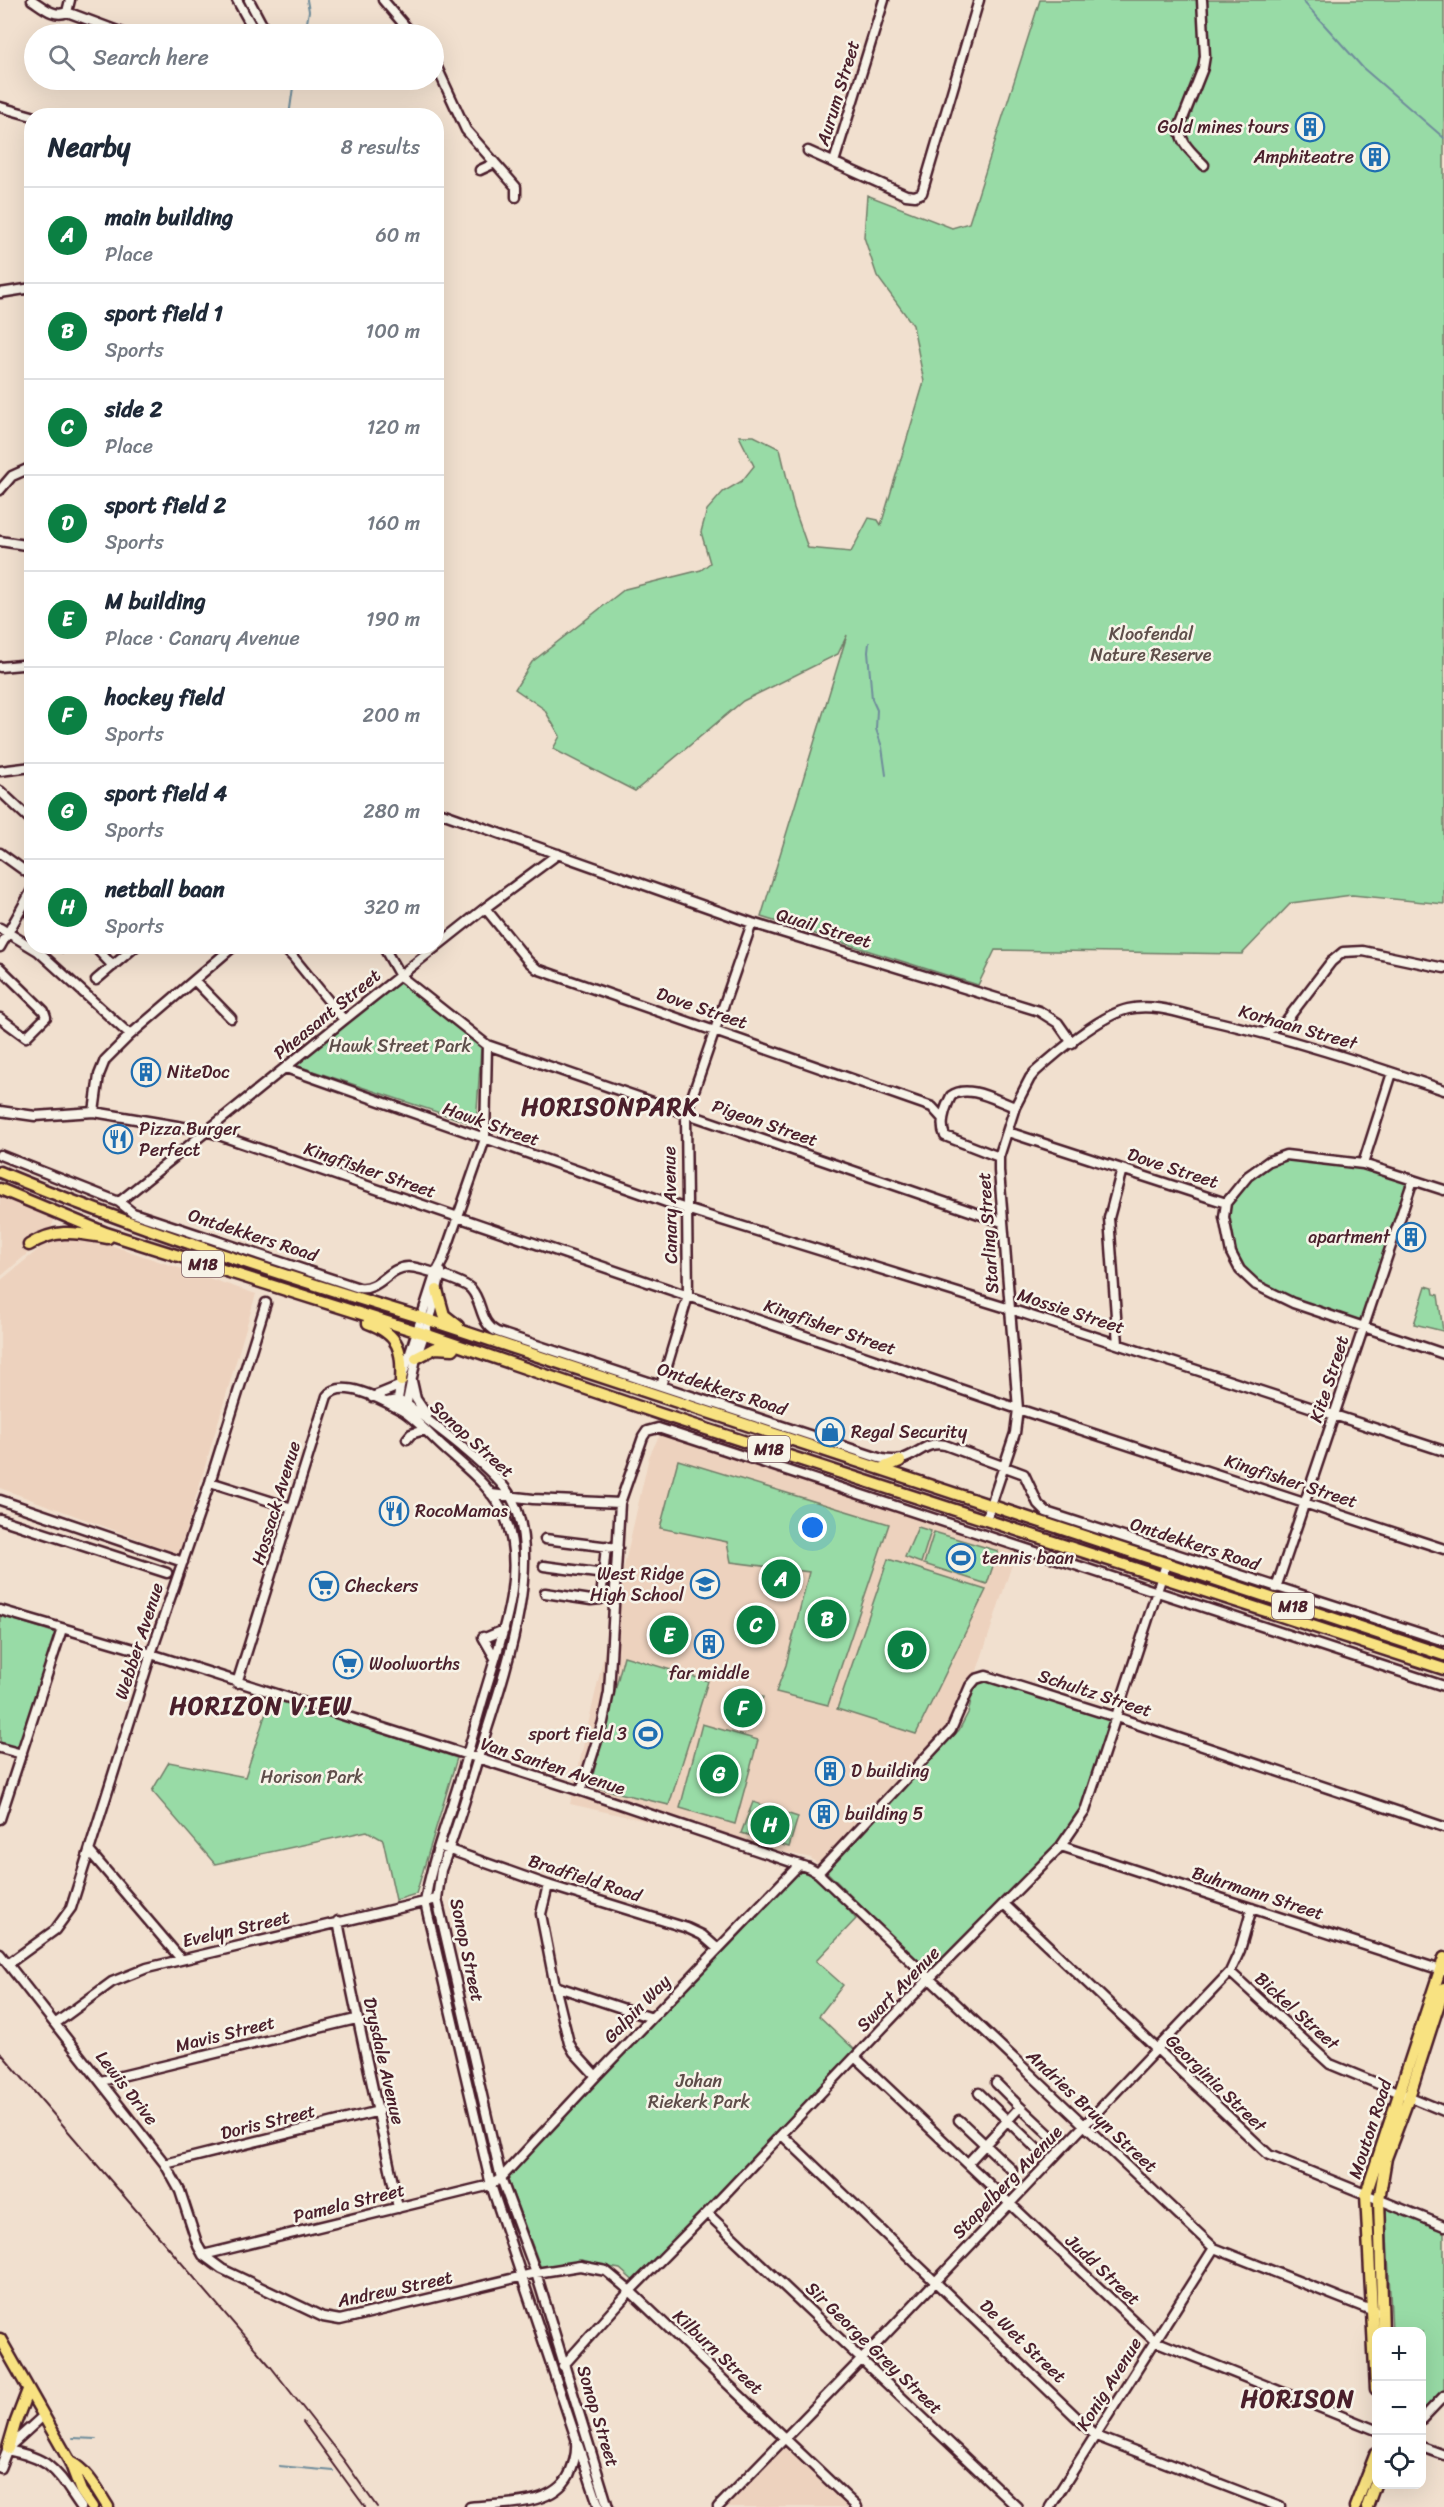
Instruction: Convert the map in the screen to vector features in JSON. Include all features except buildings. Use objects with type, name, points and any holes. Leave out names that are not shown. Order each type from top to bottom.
[{"type":"main road","name":"Ontdekkers Road","points":[[0,1172],[134,1224],[284,1276],[425,1319],[1444,1655]]},
{"type":"main road","name":"M18","points":[[0,1189],[106,1233],[421,1333],[1444,1669]]},
{"type":"main road","points":[[28,1245],[44,1236],[59,1232],[132,1241]]},
{"type":"main road","points":[[437,1290],[441,1310],[449,1321],[483,1339]]},
{"type":"main road","points":[[301,1295],[320,1305],[378,1327],[391,1335],[401,1354],[404,1381]]},
{"type":"main road","points":[[416,1358],[439,1347],[480,1353]]},
{"type":"main road","points":[[880,1469],[900,1461]]},
{"type":"main road","name":"Mouton Road","points":[[1377,2381],[1379,2200],[1386,2158],[1444,1958]]},
{"type":"main road","name":"Mouton Road","points":[[1382,2327],[1376,2312],[1366,2194],[1444,1988]]},
{"type":"main road","points":[[0,2339],[70,2462],[77,2482],[92,2507]]},
{"type":"main road","points":[[5,2449],[28,2390]]},
{"type":"main road","points":[[70,2462],[80,2467],[87,2475],[108,2507]]},
{"type":"main road","points":[[1355,2507],[1372,2465]]},
{"type":"main road","points":[[1367,2507],[1374,2489]]},
{"type":"street","points":[[32,0],[57,14],[67,12],[99,24]]},
{"type":"street","points":[[67,12],[70,0]]},
{"type":"street","points":[[237,0],[250,24]]},
{"type":"street","points":[[249,0],[262,24]]},
{"type":"street","points":[[383,0],[403,24]]},
{"type":"street","name":"Aurum Street","points":[[834,162],[884,0]]},
{"type":"street","points":[[808,151],[906,195],[922,193],[926,186],[979,0]]},
{"type":"street","points":[[1202,0],[1205,56],[1203,68],[1180,126],[1179,135],[1184,144],[1204,165]]},
{"type":"street","points":[[444,83],[477,149],[495,163],[516,187],[516,197]]},
{"type":"street","points":[[0,107],[24,114]]},
{"type":"street","points":[[480,170],[495,163]]},
{"type":"street","points":[[0,293],[24,289]]},
{"type":"street","points":[[0,490],[12,476],[24,471]]},
{"type":"street","points":[[0,541],[24,545]]},
{"type":"street","points":[[0,667],[24,665]]},
{"type":"street","points":[[0,771],[24,768]]},
{"type":"street","points":[[0,791],[24,814]]},
{"type":"street","name":"Quail Street","points":[[444,813],[505,830],[558,854],[752,923],[1039,1011],[1058,1023],[1072,1043]]},
{"type":"street","points":[[540,847],[541,867]]},
{"type":"street","points":[[0,853],[24,870]]},
{"type":"street","name":"Pheasant Street","points":[[444,941],[558,854]]},
{"type":"street","points":[[0,947],[4,930],[24,902]]},
{"type":"street","name":"Dove Street","points":[[485,908],[537,969],[932,1107],[943,1119],[942,1129],[948,1138],[999,1157]]},
{"type":"street","name":"Canary Avenue","points":[[661,1386],[688,1296],[686,1114],[752,923]]},
{"type":"street","points":[[4,930],[24,942]]},
{"type":"street","points":[[1265,1032],[1286,1021],[1340,954],[1357,950],[1444,968]]},
{"type":"street","points":[[41,954],[130,1035]]},
{"type":"street","points":[[102,954],[113,966]]},
{"type":"street","points":[[96,980],[127,954]]},
{"type":"street","points":[[94,1112],[99,1075],[103,1064],[130,1035],[225,954]]},
{"type":"street","points":[[290,954],[344,1020]]},
{"type":"street","points":[[388,954],[400,976]]},
{"type":"street","name":"Pheasant Street","points":[[118,1202],[428,954]]},
{"type":"street","points":[[0,968],[42,1009],[46,1017],[27,1037],[21,1036],[0,1018]]},
{"type":"street","name":"Pigeon Street","points":[[400,976],[487,1045],[1002,1222]]},
{"type":"street","points":[[195,981],[231,1018]]},
{"type":"street","name":"Starling Street","points":[[986,1520],[1015,1433],[1018,1409],[1002,1222],[999,1157],[1015,1107],[1030,1078],[1072,1043],[1114,1014],[1141,1007]]},
{"type":"street","name":"Korhaan Street","points":[[1141,1007],[1172,1011],[1265,1032],[1444,1090]]},
{"type":"street","points":[[1286,1021],[1291,1040]]},
{"type":"street","points":[[425,1319],[442,1262],[485,1139],[487,1045]]},
{"type":"street","name":"Hawk Street","points":[[285,1068],[686,1209]]},
{"type":"street","points":[[1364,1164],[1392,1073]]},
{"type":"street","points":[[943,1119],[948,1102],[954,1094],[966,1090],[1015,1107]]},
{"type":"street","points":[[932,1107],[948,1102]]},
{"type":"street","name":"Kingfisher Street","points":[[0,1111],[35,1116],[94,1112],[207,1131],[1018,1409],[1444,1549]]},
{"type":"street","name":"Dove Street","points":[[1008,1131],[1226,1203]]},
{"type":"street","name":"Ontdekkers Road","points":[[0,1155],[118,1202],[137,1214],[359,1288],[373,1287],[403,1268],[415,1268],[470,1288],[488,1326],[497,1332],[879,1458],[900,1461],[929,1445],[939,1443],[1005,1466],[1026,1476],[1038,1504],[1046,1512],[1444,1641]]},
{"type":"street","points":[[1444,1190],[1364,1164],[1295,1155],[1279,1156],[1254,1170],[1226,1203],[1224,1217],[1228,1243],[1237,1264],[1249,1280],[1279,1298],[1444,1354]]},
{"type":"street","points":[[1118,1344],[1109,1218],[1122,1169]]},
{"type":"street","name":"Kite Street","points":[[1276,1588],[1413,1180]]},
{"type":"street","name":"Mossie Street","points":[[686,1209],[1010,1309],[1444,1451]]},
{"type":"street","points":[[425,1319],[437,1290],[438,1276]]},
{"type":"street","name":"Webber Avenue","points":[[8,1964],[46,1938],[67,1916],[90,1852],[151,1654],[210,1482],[266,1303]]},
{"type":"street","name":"Sonop Street","points":[[425,1319],[404,1381],[401,1406],[491,1494],[509,1529],[512,1574],[508,1616],[431,1866],[425,1902],[491,2185],[599,2507]]},
{"type":"street","name":"Sonop Street","points":[[401,1406],[404,1381],[416,1358],[421,1333]]},
{"type":"street","points":[[372,1397],[404,1381],[436,1427]]},
{"type":"street","name":"Hossack Avenue","points":[[237,1683],[327,1396],[333,1390],[342,1387],[401,1406]]},
{"type":"street","name":"Sonop Street","points":[[401,1406],[436,1427],[492,1476],[510,1496],[519,1516],[523,1572],[515,1635],[478,1760],[441,1870],[437,1899],[501,2178],[536,2272],[608,2507]]},
{"type":"street","points":[[581,1791],[603,1722],[609,1692],[620,1503],[643,1437],[647,1431],[658,1428],[1444,1686]]},
{"type":"street","points":[[407,1439],[423,1430]]},
{"type":"street","points":[[210,1482],[292,1508]]},
{"type":"street","points":[[491,1494],[533,1499],[620,1503]]},
{"type":"street","points":[[509,1529],[512,1520],[519,1516],[526,1503],[533,1499]]},
{"type":"street","points":[[0,1500],[183,1562]]},
{"type":"street","points":[[0,1519],[167,1573]]},
{"type":"street","points":[[545,1539],[618,1548]]},
{"type":"street","points":[[117,1557],[123,1542]]},
{"type":"street","points":[[545,1593],[591,1600],[601,1599],[606,1546]]},
{"type":"street","name":"Swart Avenue","points":[[555,2377],[564,2363],[630,2291],[856,2058],[929,1979],[1061,1846],[1085,1811],[1166,1564]]},
{"type":"street","points":[[544,1566],[604,1574]]},
{"type":"street","name":"Van Santen Avenue","points":[[0,1610],[151,1654],[581,1791],[818,1873]]},
{"type":"street","points":[[0,1820],[62,1629]]},
{"type":"street","points":[[495,1658],[484,1638],[504,1630]]},
{"type":"street","points":[[511,1653],[500,1643],[515,1635]]},
{"type":"street","name":"Schultz Street","points":[[818,1873],[951,1730],[967,1692],[976,1679],[989,1676],[1444,1827]]},
{"type":"street","points":[[0,1748],[22,1754]]},
{"type":"street","name":"Buhrmann Street","points":[[1061,1846],[1442,1970]]},
{"type":"street","name":"Bradfield Road","points":[[437,1847],[449,1849],[548,1885],[687,1928],[702,1935],[718,1949]]},
{"type":"street","points":[[90,1852],[181,1959]]},
{"type":"street","name":"Galpin Way","points":[[501,2178],[799,1865]]},
{"type":"street","name":"Andries Bruyn Street","points":[[818,1873],[1083,2127],[1214,2248],[1376,2312]]},
{"type":"street","points":[[548,1885],[541,1914],[569,2043],[574,2052],[596,2076]]},
{"type":"street","name":"Evelyn Street","points":[[56,2023],[120,1978],[181,1959],[437,1899]]},
{"type":"street","name":"Georginia Street","points":[[1004,1904],[1269,2155],[1444,2226]]},
{"type":"street","name":"Stapelberg Avenue","points":[[718,2507],[1158,2050],[1230,1972],[1240,1950],[1252,1908]]},
{"type":"street","name":"Drysdale Avenue","points":[[339,1922],[356,2019],[379,2111],[398,2208]]},
{"type":"street","name":"Lewis Drive","points":[[0,1954],[165,2164],[180,2191],[203,2255]]},
{"type":"street","name":"Bickel Street","points":[[1230,1972],[1330,2064],[1444,2111]]},
{"type":"street","points":[[555,1986],[652,2018]]},
{"type":"street","name":"Mavis Street","points":[[101,2081],[356,2019]]},
{"type":"street","name":"Judd Street","points":[[856,2058],[1155,2341],[1372,2428]]},
{"type":"street","points":[[996,2083],[1053,2138]]},
{"type":"street","points":[[979,2093],[1041,2152]]},
{"type":"street","points":[[968,2163],[1020,2107]]},
{"type":"street","name":"Doris Street","points":[[165,2164],[379,2111]]},
{"type":"street","points":[[959,2120],[1012,2170]]},
{"type":"street","name":"De Wet Street","points":[[782,2135],[936,2280],[1096,2436],[1280,2507]]},
{"type":"street","name":"Pamela Street","points":[[203,2255],[491,2185],[501,2178]]},
{"type":"street","name":"Sir George Grey Street","points":[[707,2213],[1017,2507]]},
{"type":"street","name":"Konig Avenue","points":[[1050,2507],[1214,2248]]},
{"type":"street","name":"Andrew Street","points":[[203,2255],[222,2269],[323,2317],[337,2320],[523,2277],[536,2272]]},
{"type":"street","name":"Kilburn Street","points":[[536,2272],[580,2266],[595,2268],[615,2278],[857,2507]]},
{"type":"street","points":[[1426,2415],[1444,2396]]},
{"type":"street","points":[[0,2468],[5,2449],[43,2416]]},
{"type":"street","points":[[470,2507],[522,2505],[536,2502],[553,2493],[566,2481],[576,2456],[574,2427]]},
{"type":"street","points":[[1426,2448],[1444,2455]]},
{"type":"street","points":[[5,2449],[27,2455],[53,2467],[81,2507]]},
{"type":"shaded area","points":[[0,1195],[55,1218],[48,1236],[0,1277]]},
{"type":"shaded area","points":[[87,1237],[256,1294],[179,1554],[0,1488],[0,1281],[51,1239]]},
{"type":"shaded area","name":"West Ridge High School","points":[[662,1435],[1018,1546],[976,1674],[968,1685],[952,1726],[821,1867],[811,1858],[570,1804],[649,1457],[658,1438]]},
{"type":"shaded area","points":[[786,2447],[849,2507],[720,2507],[781,2450]]},
{"type":"green space","name":"Kloofendal Nature Reserve","points":[[1040,0],[1444,0],[1444,904],[1352,895],[1291,903],[1242,954],[995,950],[978,985],[761,917],[847,635],[838,654],[743,701],[635,791],[553,749],[560,736],[544,709],[515,689],[532,662],[625,589],[701,570],[710,563],[701,532],[707,510],[723,492],[742,481],[754,466],[739,436],[754,436],[780,449],[794,508],[808,548],[851,552],[869,518],[878,520],[881,525],[924,382],[913,325],[877,276],[864,237],[867,195],[952,228],[969,223]]},
{"type":"green space","name":"Hawk Street Park","points":[[401,981],[481,1048],[476,1125],[295,1065]]},
{"type":"green space","points":[[1274,1158],[1335,1159],[1413,1180],[1364,1328],[1256,1285],[1231,1253],[1226,1203],[1248,1176]]},
{"type":"green space","points":[[1426,1286],[1433,1288],[1434,1294],[1438,1295],[1443,1331],[1414,1324]]},
{"type":"green space","points":[[678,1460],[889,1524],[828,1705],[776,1692],[786,1665],[809,1572],[731,1562],[727,1542],[660,1528]]},
{"type":"green space","points":[[918,1527],[931,1531],[921,1563],[905,1557]]},
{"type":"green space","name":"tennis baan","points":[[934,1532],[998,1551],[987,1584],[924,1564]]},
{"type":"green space","points":[[888,1559],[986,1590],[916,1734],[837,1709]]},
{"type":"green space","points":[[0,1615],[56,1633],[20,1749],[0,1742]]},
{"type":"green space","name":"sport field 3","points":[[624,1656],[708,1681],[669,1805],[590,1786]]},
{"type":"green space","points":[[988,1678],[1116,1721],[1084,1811],[1060,1845],[931,1976],[825,1870],[959,1730],[968,1713],[974,1688]]},
{"type":"green space","points":[[730,1689],[763,1697],[754,1726],[724,1719]]},
{"type":"green space","name":"Horison Park","points":[[271,1697],[457,1758],[416,1894],[396,1900],[383,1840],[367,1831],[215,1864],[152,1791],[169,1762],[245,1777]]},
{"type":"green space","points":[[702,1724],[758,1740],[735,1824],[680,1808]]},
{"type":"green space","points":[[753,1802],[798,1817],[789,1847],[741,1833]]},
{"type":"green space","name":"Johan Riekerk Park","points":[[802,1863],[809,1864],[856,1919],[816,1961],[843,1985],[819,2016],[855,2050],[785,2128],[637,2284],[620,2269],[581,2262],[541,2268],[507,2178],[602,2071]]},
{"type":"green space","points":[[1385,2198],[1444,2220],[1444,2389],[1426,2407],[1426,2327],[1392,2327]]},
{"type":"waterway","points":[[307,0],[309,11],[307,24]]},
{"type":"waterway","points":[[1302,0],[1363,68],[1444,138]]},
{"type":"waterway","points":[[290,108],[293,90]]},
{"type":"waterway","points":[[869,643],[872,699],[877,710],[876,729],[882,747],[886,775]]},
{"type":"waterway","points":[[73,2438],[96,2439]]},
{"type":"waterway","points":[[279,2466],[334,2471]]},
{"type":"railway","points":[[0,2052],[271,2367],[343,2459],[377,2507]]},
{"type":"railway","points":[[303,2422],[365,2507]]},
{"type":"place","name":"Gold mines tours","points":[[1310,127]]},
{"type":"place","name":"Amphiteatre","points":[[1375,157]]},
{"type":"place","name":"NiteDoc","points":[[146,1072]]},
{"type":"place","name":"Pizza Burger Perfect","points":[[118,1139]]},
{"type":"place","name":"apartment","points":[[1411,1237]]},
{"type":"place","name":"Regal Security","points":[[830,1432]]},
{"type":"place","name":"RocoMamas","points":[[394,1511]]},
{"type":"place","name":"tennis baan","points":[[961,1558]]},
{"type":"place","name":"main building","points":[[781,1579]]},
{"type":"place","name":"West Ridge High School","points":[[705,1584]]},
{"type":"place","name":"Checkers","points":[[324,1586]]},
{"type":"place","name":"sport field 1","points":[[827,1619]]},
{"type":"place","name":"side 2","points":[[756,1625]]},
{"type":"place","name":"M building","points":[[669,1635]]},
{"type":"place","name":"far middle","points":[[709,1644]]},
{"type":"place","name":"sport field 2","points":[[907,1650]]},
{"type":"place","name":"Woolworths","points":[[348,1664]]},
{"type":"place","name":"hockey field","points":[[743,1708]]},
{"type":"place","name":"sport field 3","points":[[648,1734]]},
{"type":"place","name":"D building","points":[[830,1771]]},
{"type":"place","name":"sport field 4","points":[[719,1774]]},
{"type":"place","name":"building 5","points":[[824,1814]]},
{"type":"place","name":"netball baan","points":[[770,1825]]},
{"type":"district","name":"HORISONPARK","points":[[610,1107]]},
{"type":"district","name":"HORIZON VIEW","points":[[261,1706]]},
{"type":"district","name":"HORISON","points":[[1298,2399]]}]
